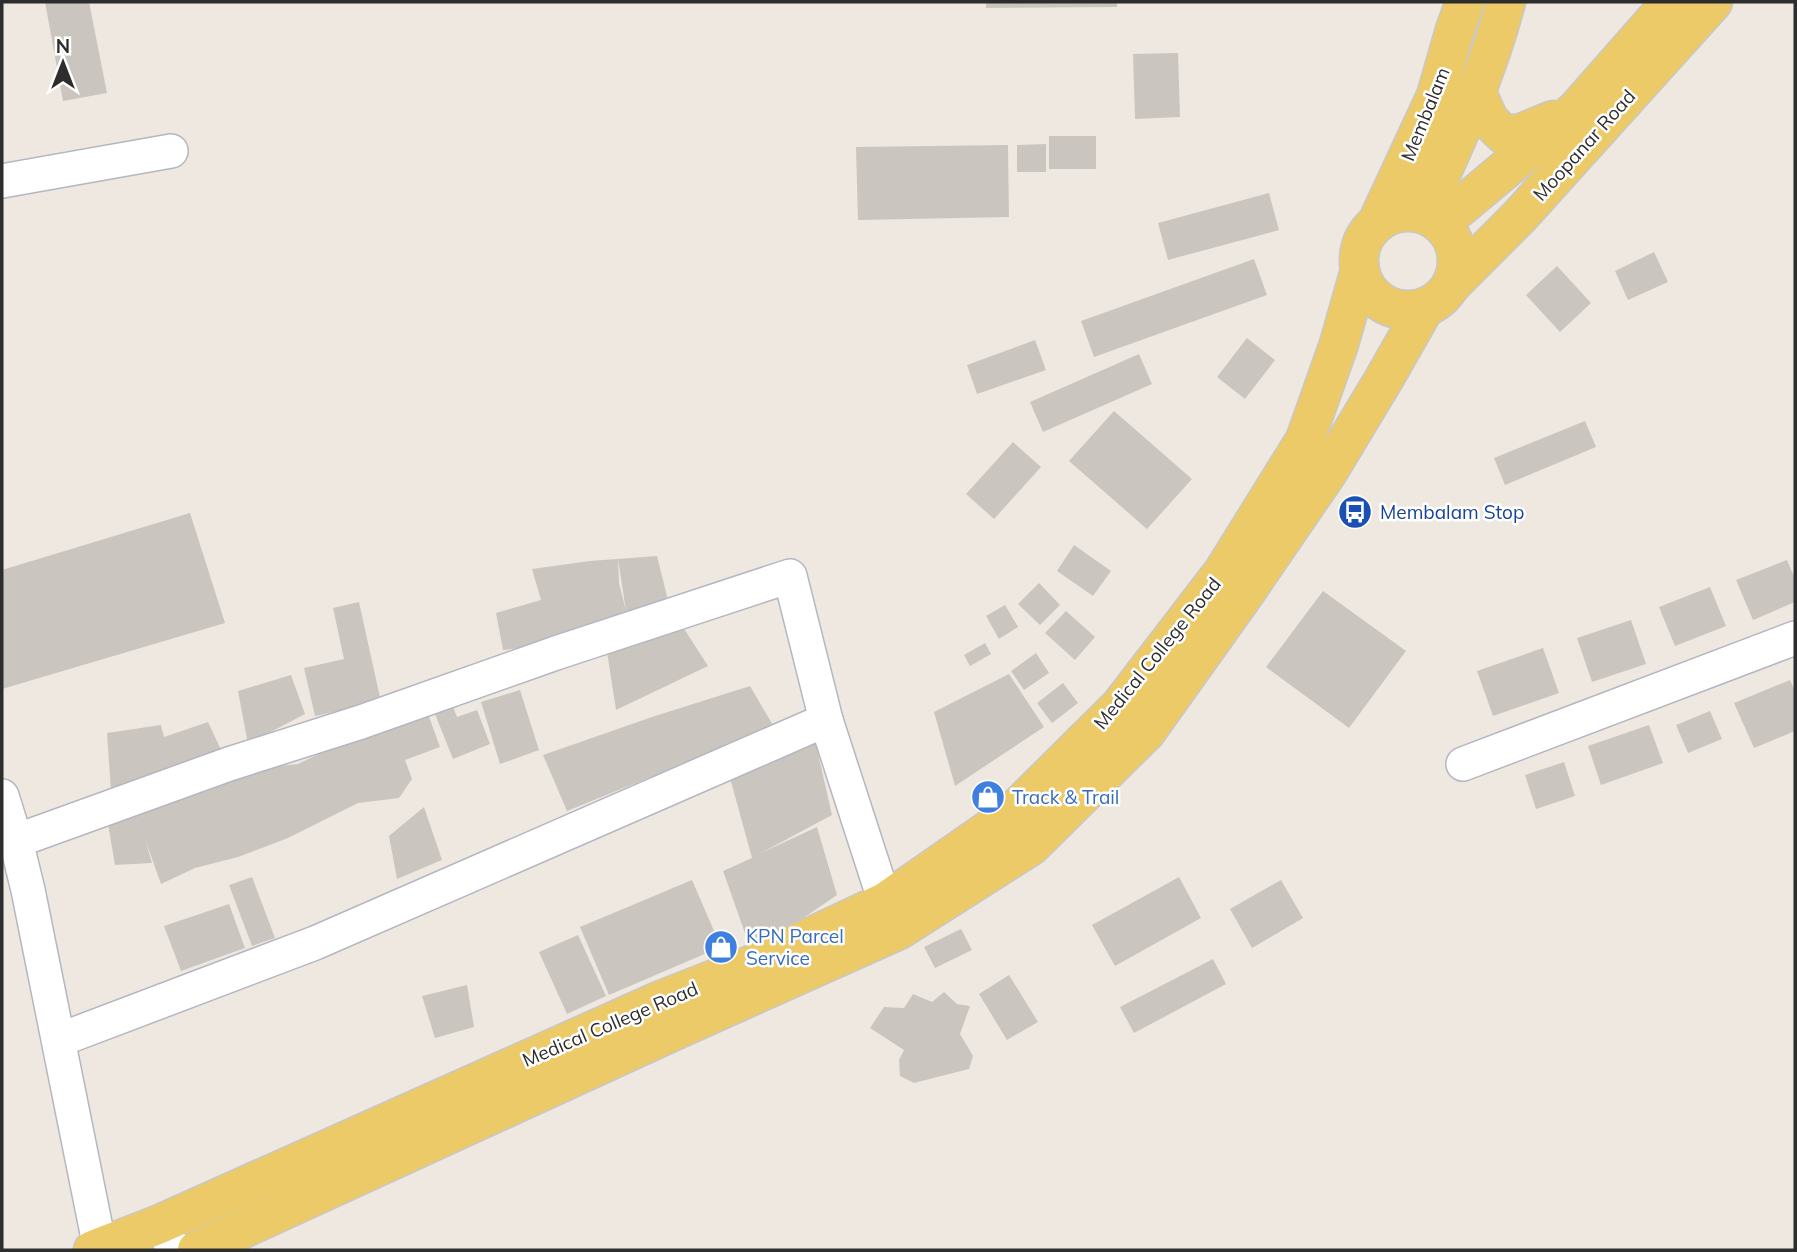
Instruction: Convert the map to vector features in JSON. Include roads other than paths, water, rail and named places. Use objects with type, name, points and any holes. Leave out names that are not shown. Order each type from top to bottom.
[{"type":"main road","name":"Membalam","points":[[1377,223],[1436,96],[1465,2]]},
{"type":"main road","name":"Membalam","points":[[1432,219],[1494,44],[1506,2]]},
{"type":"main road","name":"Moopanar Road","points":[[1432,219],[1576,110],[1671,2]]},
{"type":"main road","name":"Moopanar Road","points":[[1438,296],[1520,217],[1713,2]]},
{"type":"main road","points":[[1477,93],[1489,120],[1503,134],[1519,134],[1576,110]]},
{"type":"main road","points":[[1407,212],[1432,219],[1449,234],[1458,260],[1456,273],[1438,296],[1408,310],[1377,299],[1366,285],[1360,270],[1359,257],[1368,232],[1377,223],[1391,215],[1407,212]]},
{"type":"main road","name":"Medical College Road","points":[[97,1249],[167,1237],[661,1000],[753,964],[892,916],[1010,815],[1120,706],[1223,572],[1304,440],[1339,344],[1360,270]]},
{"type":"main road","name":"Medical College Road","points":[[197,1250],[678,1029],[1031,846],[1146,732],[1328,472],[1438,296]]},
{"type":"main road","points":[[1010,815],[1031,846]]},
{"type":"street","points":[[2,181],[171,151]]},
{"type":"street","points":[[16,841],[229,764],[790,576],[826,720],[892,916]]},
{"type":"street","points":[[1463,764],[1795,638]]},
{"type":"street","points":[[59,1040],[315,943],[826,720]]},
{"type":"street","points":[[2,796],[16,841],[59,1040],[97,1249]]},
{"type":"place","name":"Membalam Stop","points":[[1355,512]]},
{"type":"place","name":"Track & Trail","points":[[988,797]]},
{"type":"place","name":"KPN Parcel Service","points":[[721,947]]}]
